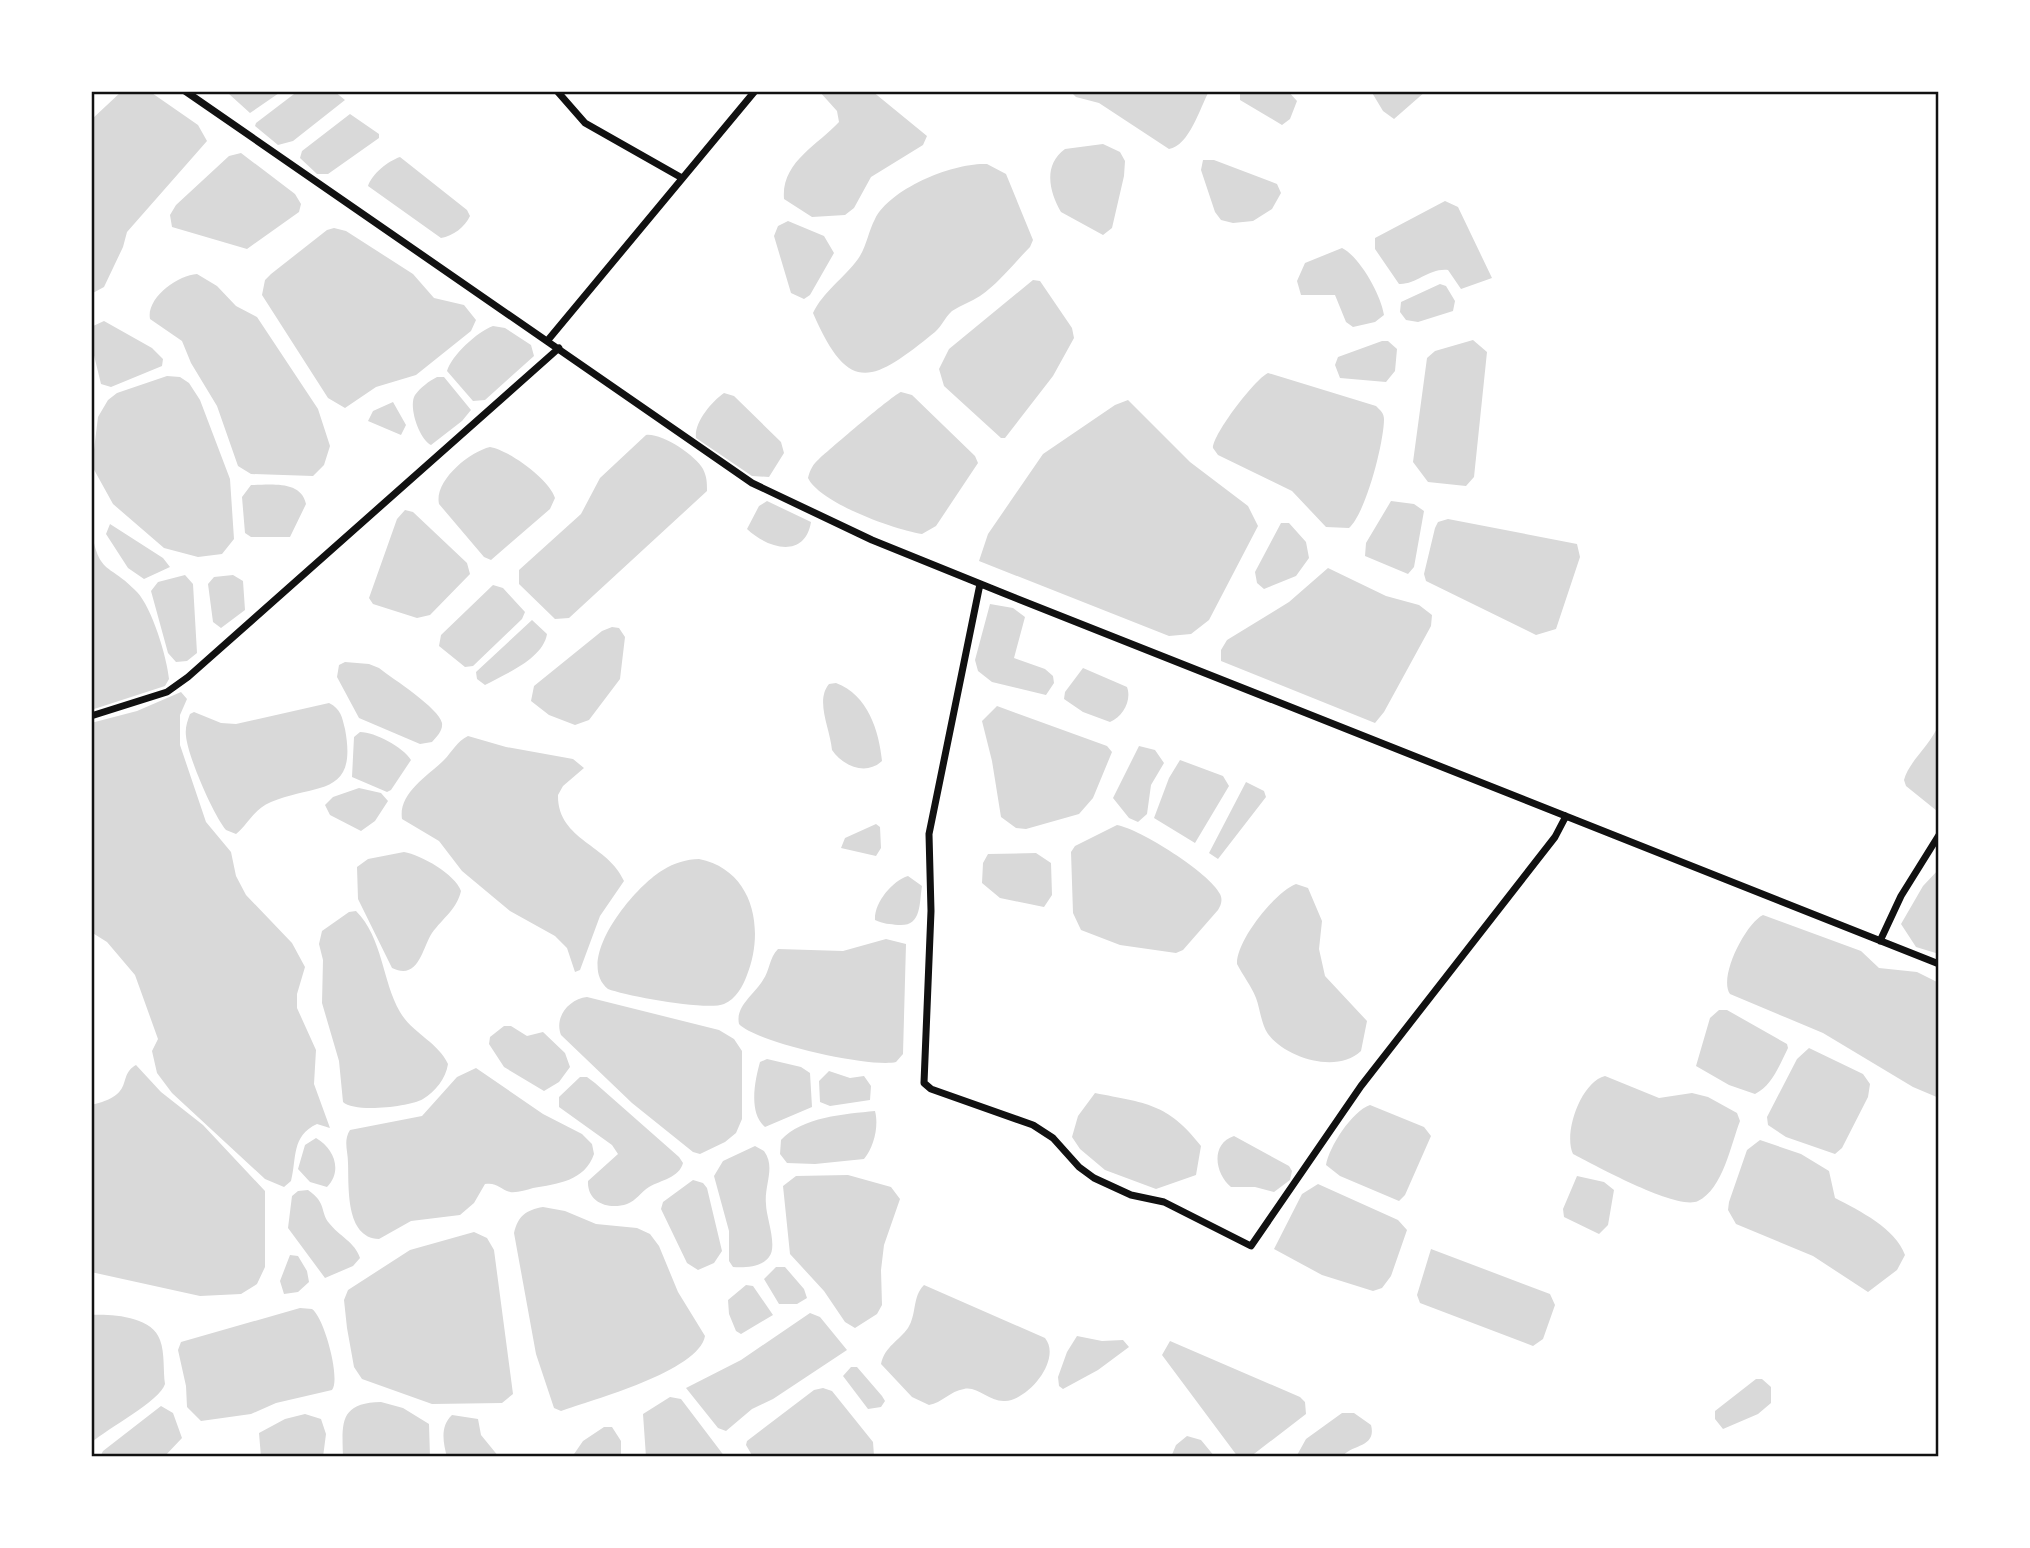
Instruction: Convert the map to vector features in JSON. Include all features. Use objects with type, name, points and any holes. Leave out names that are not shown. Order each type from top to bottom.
[{"type":"street","points":[[185,91],[752,483],[872,540],[980,584],[1939,964]]},
{"type":"street","points":[[557,91],[585,123],[682,178]]},
{"type":"street","points":[[548,340],[755,91]]},
{"type":"street","points":[[91,716],[167,692],[188,677],[559,348]]},
{"type":"street","points":[[980,584],[929,834],[931,911],[924,1083],[931,1089],[1033,1125],[1053,1138],[1079,1167],[1094,1178],[1131,1195],[1164,1202],[1251,1246],[1361,1086],[1555,837],[1566,816]]},
{"type":"street","points":[[1880,941],[1901,896],[1939,835]]},
{"type":"shaded area","points":[[122,91],[149,91],[198,125],[207,141],[127,232],[104,287],[91,294],[91,120]]},
{"type":"shaded area","points":[[231,91],[282,91],[250,113],[229,94]]},
{"type":"shaded area","points":[[298,91],[334,91],[345,100],[293,141],[278,145],[255,126],[256,123]]},
{"type":"shaded area","points":[[819,91],[872,91],[927,136],[923,145],[871,177],[854,208],[845,215],[812,217],[784,199],[788,175],[795,164],[839,122],[837,111]]},
{"type":"shaded area","points":[[1209,91],[1188,134],[1169,149],[1099,103],[1076,97],[1071,92]]},
{"type":"shaded area","points":[[1240,91],[1288,91],[1297,101],[1290,119],[1282,125],[1240,100]]},
{"type":"shaded area","points":[[1371,91],[1426,91],[1394,119],[1383,111]]},
{"type":"shaded area","points":[[350,114],[379,134],[379,138],[328,174],[317,174],[300,158],[302,151]]},
{"type":"shaded area","points":[[1103,144],[1120,152],[1125,161],[1112,228],[1103,235],[1061,212],[1053,196],[1050,179],[1053,163],[1065,149]]},
{"type":"shaded area","points":[[241,153],[295,194],[301,204],[299,212],[247,249],[172,227],[170,215],[176,205],[229,156]]},
{"type":"shaded area","points":[[400,157],[467,210],[470,216],[465,224],[441,238],[368,186],[381,168]]},
{"type":"shaded area","points":[[1203,160],[1214,160],[1277,184],[1281,193],[1272,209],[1253,221],[1233,223],[1221,220],[1215,212],[1201,170]]},
{"type":"shaded area","points":[[987,164],[1006,174],[1033,240],[1030,247],[987,291],[952,311],[935,332],[894,362],[864,373],[851,369],[838,358],[826,340],[813,313],[817,305],[858,259],[875,219],[894,197],[941,172]]},
{"type":"shaded area","points":[[1445,201],[1458,207],[1492,278],[1461,289],[1448,270],[1441,270],[1399,284],[1375,249],[1375,238]]},
{"type":"shaded area","points":[[788,221],[824,236],[834,253],[810,295],[804,299],[791,293],[774,236],[778,226]]},
{"type":"shaded area","points":[[334,228],[346,231],[413,274],[434,298],[464,305],[476,320],[471,331],[416,375],[376,387],[345,408],[328,398],[262,295],[265,280],[271,274],[327,230]]},
{"type":"shaded area","points":[[1342,248],[1356,259],[1379,297],[1384,315],[1375,322],[1353,327],[1346,322],[1335,295],[1301,295],[1297,281],[1305,263]]},
{"type":"shaded area","points":[[197,274],[217,286],[236,306],[257,317],[318,409],[330,446],[324,465],[313,476],[251,474],[238,466],[217,406],[191,363],[182,341],[150,319],[153,303],[165,289],[189,275]]},
{"type":"shaded area","points":[[1033,280],[1040,281],[1072,328],[1074,338],[1053,376],[1005,438],[1001,438],[944,386],[939,369],[949,349]]},
{"type":"shaded area","points":[[1440,284],[1446,286],[1455,301],[1453,311],[1418,322],[1406,320],[1400,312],[1401,302]]},
{"type":"shaded area","points":[[104,321],[152,348],[163,359],[162,366],[111,387],[101,384],[91,343],[91,327]]},
{"type":"shaded area","points":[[493,326],[505,328],[531,345],[534,356],[485,400],[473,401],[447,371],[466,345]]},
{"type":"shaded area","points":[[1473,340],[1487,352],[1474,477],[1466,486],[1428,482],[1413,462],[1427,358],[1435,351]]},
{"type":"shaded area","points":[[1388,341],[1397,349],[1395,371],[1386,382],[1340,378],[1335,365],[1338,357]]},
{"type":"shaded area","points":[[1268,373],[1376,406],[1383,413],[1383,430],[1373,477],[1362,508],[1349,528],[1326,527],[1292,491],[1218,455],[1213,448],[1220,431],[1236,408],[1254,385]]},
{"type":"shaded area","points":[[167,376],[180,377],[189,383],[200,400],[230,479],[234,539],[222,554],[198,557],[164,548],[113,504],[92,466],[98,417],[108,400],[117,393]]},
{"type":"shaded area","points":[[437,377],[444,377],[471,410],[462,421],[431,445],[419,429],[413,400],[419,390]]},
{"type":"shaded area","points":[[901,392],[912,395],[975,456],[978,463],[936,526],[922,534],[894,527],[842,506],[827,497],[808,478],[817,461]]},
{"type":"shaded area","points":[[724,393],[734,396],[781,442],[784,453],[769,477],[752,476],[696,438],[704,413]]},
{"type":"shaded area","points":[[1128,400],[1190,462],[1248,506],[1258,526],[1209,620],[1191,634],[1169,636],[979,561],[988,534],[1043,454],[1115,405]]},
{"type":"shaded area","points":[[393,402],[406,425],[401,435],[368,421],[373,411]]},
{"type":"shaded area","points":[[646,435],[669,441],[699,463],[704,472],[707,491],[569,618],[555,619],[519,584],[519,570],[581,514],[600,478]]},
{"type":"shaded area","points":[[490,447],[528,467],[552,491],[555,498],[550,509],[491,560],[484,557],[439,504],[439,495],[447,477],[463,461]]},
{"type":"shaded area","points":[[251,485],[291,487],[303,496],[306,504],[290,537],[251,537],[245,533],[242,497]]},
{"type":"shaded area","points":[[767,501],[811,522],[801,542],[794,546],[775,545],[765,542],[747,529],[759,506]]},
{"type":"shaded area","points":[[1391,501],[1414,504],[1424,511],[1414,567],[1408,574],[1365,556],[1366,543]]},
{"type":"shaded area","points":[[405,510],[413,512],[467,563],[470,574],[430,615],[417,618],[373,604],[369,598],[397,519]]},
{"type":"shaded area","points":[[1448,519],[1577,544],[1580,557],[1556,629],[1536,635],[1426,581],[1424,574],[1435,528],[1438,522]]},
{"type":"shaded area","points":[[1281,523],[1289,523],[1306,542],[1309,558],[1296,576],[1264,589],[1257,583],[1255,572]]},
{"type":"shaded area","points":[[110,524],[163,558],[170,567],[144,579],[128,568],[106,534]]},
{"type":"shaded area","points":[[91,528],[102,562],[143,599],[162,646],[169,679],[165,686],[91,710]]},
{"type":"shaded area","points":[[1328,568],[1386,596],[1419,605],[1432,615],[1431,626],[1384,712],[1375,723],[1221,661],[1221,650],[1227,640],[1289,602]]},
{"type":"shaded area","points":[[185,575],[193,584],[197,653],[187,661],[176,662],[168,653],[151,591],[158,582]]},
{"type":"shaded area","points":[[233,575],[243,581],[245,610],[221,628],[213,622],[208,584],[214,577]]},
{"type":"shaded area","points":[[493,585],[503,588],[525,612],[522,619],[473,666],[465,667],[439,646],[441,635]]},
{"type":"shaded area","points":[[990,604],[1013,608],[1025,617],[1014,658],[1045,669],[1053,676],[1054,683],[1046,695],[992,682],[978,671],[975,660]]},
{"type":"shaded area","points":[[532,620],[547,634],[538,651],[522,665],[485,685],[477,679],[476,672]]},
{"type":"shaded area","points":[[612,627],[619,628],[625,637],[620,679],[589,720],[575,725],[549,715],[531,701],[534,686],[602,631]]},
{"type":"shaded area","points":[[345,662],[369,664],[379,668],[415,694],[439,717],[442,726],[438,735],[432,742],[420,744],[359,718],[337,677],[339,665]]},
{"type":"shaded area","points":[[1083,668],[1127,687],[1127,702],[1115,720],[1110,722],[1083,712],[1064,699],[1065,692]]},
{"type":"shaded area","points":[[836,683],[856,696],[870,715],[882,761],[876,765],[869,768],[855,767],[842,761],[832,750],[823,698],[829,684]]},
{"type":"shaded area","points":[[181,692],[187,699],[180,715],[180,745],[206,822],[231,852],[236,876],[246,895],[292,943],[305,967],[297,994],[297,1008],[316,1050],[314,1084],[330,1128],[317,1124],[303,1135],[296,1148],[291,1181],[284,1187],[265,1179],[172,1093],[157,1073],[152,1051],[158,1039],[135,975],[107,942],[91,932],[91,723],[137,711]]},
{"type":"shaded area","points":[[329,703],[339,711],[345,729],[345,767],[339,777],[318,789],[265,805],[236,834],[226,830],[208,799],[191,757],[186,733],[190,714],[194,712],[221,723],[236,724]]},
{"type":"shaded area","points":[[997,706],[1107,746],[1112,752],[1093,798],[1079,814],[1026,829],[1016,828],[1001,817],[982,721]]},
{"type":"shaded area","points":[[1939,724],[1937,811],[1906,786],[1904,780],[1910,766]]},
{"type":"shaded area","points":[[360,732],[388,741],[411,760],[387,792],[352,777],[354,737]]},
{"type":"shaded area","points":[[468,736],[506,747],[573,759],[584,768],[563,786],[558,795],[560,810],[574,832],[607,859],[624,881],[600,916],[580,970],[575,972],[567,948],[555,936],[510,911],[462,871],[439,841],[402,819],[402,810],[409,793]]},
{"type":"shaded area","points":[[1139,746],[1155,750],[1164,763],[1151,785],[1147,814],[1138,822],[1129,818],[1113,798]]},
{"type":"shaded area","points":[[1180,760],[1223,776],[1229,786],[1195,843],[1154,818],[1169,778]]},
{"type":"shaded area","points":[[1246,782],[1264,791],[1266,797],[1218,859],[1209,853]]},
{"type":"shaded area","points":[[359,788],[381,793],[388,801],[375,821],[361,831],[330,815],[325,805],[333,797]]},
{"type":"shaded area","points":[[876,824],[880,827],[881,848],[876,856],[841,848],[845,838]]},
{"type":"shaded area","points":[[1117,825],[1128,828],[1173,853],[1203,875],[1220,894],[1218,910],[1183,950],[1176,953],[1120,945],[1081,930],[1073,913],[1071,852],[1075,846]]},
{"type":"shaded area","points":[[404,852],[437,866],[452,878],[461,891],[453,908],[432,933],[414,967],[401,971],[392,968],[358,899],[357,867],[368,859]]},
{"type":"shaded area","points":[[1036,853],[1051,863],[1052,895],[1044,907],[1000,898],[982,883],[983,863],[988,854]]},
{"type":"shaded area","points":[[699,859],[718,865],[732,875],[750,904],[755,939],[747,975],[739,992],[724,1004],[701,1006],[648,999],[608,989],[599,976],[598,960],[603,943],[624,907],[663,870],[681,862]]},
{"type":"shaded area","points":[[1939,869],[1939,954],[1916,947],[1901,924],[1923,886]]},
{"type":"shaded area","points":[[908,876],[922,886],[915,918],[906,925],[875,920],[877,907],[885,894]]},
{"type":"shaded area","points":[[1296,884],[1308,888],[1322,921],[1319,949],[1325,976],[1367,1021],[1361,1051],[1351,1058],[1326,1062],[1312,1060],[1276,1043],[1266,1030],[1254,993],[1237,964],[1243,943],[1258,918],[1278,897]]},
{"type":"shaded area","points":[[356,911],[372,934],[400,1012],[411,1026],[444,1056],[448,1064],[436,1089],[416,1102],[369,1108],[343,1102],[339,1061],[322,1003],[323,960],[319,944],[322,931],[349,912]]},
{"type":"shaded area","points":[[1763,915],[1861,951],[1879,968],[1917,972],[1939,983],[1939,1098],[1913,1087],[1823,1033],[1730,994],[1728,976],[1736,951],[1749,928]]},
{"type":"shaded area","points":[[886,939],[906,944],[903,1054],[896,1062],[840,1058],[790,1046],[768,1039],[739,1024],[743,1006],[763,980],[778,949],[843,951]]},
{"type":"shaded area","points":[[587,997],[719,1030],[734,1039],[742,1051],[742,1119],[736,1133],[725,1142],[700,1154],[693,1152],[632,1103],[561,1035],[559,1028],[565,1010],[574,1001]]},
{"type":"shaded area","points":[[1719,1010],[1727,1010],[1787,1044],[1788,1048],[1775,1074],[1766,1086],[1755,1094],[1729,1085],[1696,1066],[1710,1018]]},
{"type":"shaded area","points":[[504,1026],[511,1026],[527,1036],[543,1032],[565,1053],[570,1067],[559,1082],[544,1091],[504,1067],[489,1044],[490,1037]]},
{"type":"shaded area","points":[[1809,1048],[1863,1074],[1870,1084],[1868,1097],[1842,1148],[1835,1154],[1786,1137],[1768,1125],[1767,1117],[1797,1059]]},
{"type":"shaded area","points":[[767,1059],[801,1067],[810,1073],[812,1107],[765,1127],[756,1113],[754,1096],[760,1062]]},
{"type":"shaded area","points":[[136,1065],[161,1092],[203,1125],[265,1191],[265,1267],[257,1284],[241,1294],[200,1296],[91,1272],[91,1105],[115,1096],[130,1069]]},
{"type":"shaded area","points":[[476,1068],[543,1114],[582,1134],[592,1144],[594,1154],[590,1163],[569,1180],[522,1191],[510,1192],[496,1185],[485,1184],[474,1203],[460,1215],[411,1221],[379,1239],[368,1236],[360,1230],[351,1209],[346,1142],[350,1130],[422,1116],[457,1077]]},
{"type":"shaded area","points":[[829,1071],[850,1078],[864,1076],[871,1086],[870,1100],[830,1106],[820,1102],[819,1081]]},
{"type":"shaded area","points":[[1605,1076],[1659,1098],[1692,1093],[1708,1097],[1737,1113],[1740,1121],[1725,1165],[1707,1195],[1698,1201],[1673,1199],[1636,1185],[1573,1154],[1570,1134],[1576,1109],[1588,1088]]},
{"type":"shaded area","points":[[580,1077],[587,1077],[595,1083],[679,1157],[683,1163],[678,1172],[649,1187],[627,1204],[613,1206],[595,1200],[588,1181],[618,1154],[612,1145],[559,1107],[559,1097]]},
{"type":"shaded area","points":[[1095,1093],[1154,1107],[1178,1121],[1201,1146],[1196,1175],[1156,1189],[1105,1170],[1080,1149],[1072,1137],[1078,1116]]},
{"type":"shaded area","points":[[1370,1105],[1424,1127],[1431,1136],[1405,1195],[1399,1201],[1340,1176],[1326,1165],[1342,1130],[1356,1114]]},
{"type":"shaded area","points":[[875,1111],[875,1136],[864,1159],[815,1164],[787,1163],[780,1154],[781,1140],[800,1126],[825,1118]]},
{"type":"shaded area","points":[[1234,1136],[1289,1166],[1292,1171],[1290,1180],[1274,1192],[1255,1187],[1231,1187],[1221,1175],[1218,1152],[1226,1140]]},
{"type":"shaded area","points":[[316,1138],[328,1148],[334,1160],[335,1174],[327,1187],[310,1182],[298,1169],[305,1145]]},
{"type":"shaded area","points":[[1760,1140],[1801,1154],[1829,1171],[1835,1198],[1876,1221],[1900,1245],[1905,1255],[1897,1270],[1868,1292],[1813,1256],[1736,1224],[1728,1210],[1729,1202],[1747,1150]]},
{"type":"shaded area","points":[[755,1146],[764,1151],[769,1163],[766,1204],[772,1239],[771,1252],[766,1260],[757,1265],[733,1267],[729,1261],[729,1231],[714,1176],[723,1161]]},
{"type":"shaded area","points":[[848,1175],[891,1187],[900,1199],[884,1245],[881,1270],[882,1305],[877,1314],[855,1328],[845,1322],[824,1291],[790,1254],[783,1186],[796,1176]]},
{"type":"shaded area","points":[[1577,1176],[1604,1182],[1614,1190],[1608,1225],[1599,1234],[1564,1217],[1563,1209]]},
{"type":"shaded area","points":[[693,1180],[703,1183],[707,1188],[722,1251],[714,1263],[698,1270],[687,1263],[661,1209],[663,1202]]},
{"type":"shaded area","points":[[1318,1184],[1398,1220],[1407,1230],[1391,1276],[1382,1288],[1373,1291],[1322,1275],[1274,1249],[1302,1194]]},
{"type":"shaded area","points":[[308,1190],[321,1203],[329,1223],[358,1252],[360,1258],[353,1266],[325,1278],[288,1228],[292,1196],[298,1191]]},
{"type":"shaded area","points":[[543,1207],[565,1211],[596,1224],[637,1228],[650,1234],[659,1246],[678,1292],[705,1336],[698,1349],[684,1361],[642,1383],[561,1411],[554,1408],[536,1354],[514,1233],[524,1215]]},
{"type":"shaded area","points":[[474,1232],[487,1238],[494,1250],[513,1394],[502,1403],[432,1404],[362,1379],[354,1367],[347,1328],[344,1300],[348,1290],[410,1250]]},
{"type":"shaded area","points":[[1431,1249],[1550,1294],[1555,1305],[1543,1339],[1533,1346],[1420,1303],[1417,1295]]},
{"type":"shaded area","points":[[290,1255],[298,1256],[307,1271],[309,1282],[298,1292],[284,1294],[280,1281]]},
{"type":"shaded area","points":[[776,1267],[785,1267],[804,1289],[807,1298],[797,1304],[779,1304],[764,1279]]},
{"type":"shaded area","points":[[746,1285],[753,1286],[773,1315],[741,1334],[736,1331],[729,1314],[728,1300]]},
{"type":"shaded area","points":[[924,1285],[1045,1338],[1049,1357],[1046,1367],[1033,1386],[1024,1394],[1005,1401],[969,1389],[959,1390],[929,1405],[912,1397],[881,1364],[889,1348],[908,1328],[918,1295]]},
{"type":"shaded area","points":[[300,1308],[312,1309],[317,1314],[326,1335],[333,1362],[332,1390],[276,1403],[251,1414],[201,1421],[187,1407],[186,1386],[178,1350],[181,1342]]},
{"type":"shaded area","points":[[810,1313],[820,1317],[847,1350],[773,1399],[752,1409],[726,1431],[718,1428],[686,1388],[741,1360]]},
{"type":"shaded area","points":[[91,1315],[130,1318],[156,1332],[163,1351],[165,1384],[144,1406],[91,1443]]},
{"type":"shaded area","points":[[1077,1336],[1102,1341],[1123,1340],[1129,1347],[1098,1370],[1063,1389],[1059,1386],[1058,1377],[1067,1352]]},
{"type":"shaded area","points":[[1170,1341],[1300,1397],[1305,1402],[1306,1414],[1250,1457],[1238,1457],[1162,1355]]},
{"type":"shaded area","points":[[851,1367],[857,1367],[882,1396],[885,1401],[881,1407],[868,1409],[843,1376]]},
{"type":"shaded area","points":[[1756,1379],[1762,1379],[1771,1387],[1771,1403],[1758,1414],[1723,1429],[1715,1419],[1715,1411]]},
{"type":"shaded area","points":[[823,1388],[832,1391],[873,1442],[874,1456],[753,1457],[746,1445],[747,1441],[814,1390]]},
{"type":"shaded area","points":[[670,1397],[681,1399],[725,1457],[646,1457],[643,1414]]},
{"type":"shaded area","points":[[381,1402],[403,1408],[429,1424],[430,1457],[343,1457],[344,1425],[350,1411],[367,1403]]},
{"type":"shaded area","points":[[161,1406],[173,1413],[182,1438],[164,1457],[100,1457],[103,1451]]},
{"type":"shaded area","points":[[1342,1413],[1354,1413],[1371,1425],[1372,1432],[1367,1442],[1342,1457],[1296,1457],[1306,1439]]},
{"type":"shaded area","points":[[305,1414],[321,1419],[326,1434],[323,1457],[261,1457],[259,1433],[285,1419]]},
{"type":"shaded area","points":[[452,1415],[478,1419],[481,1435],[499,1457],[447,1457],[444,1429]]},
{"type":"shaded area","points":[[604,1427],[612,1427],[621,1441],[621,1457],[572,1457],[583,1441]]},
{"type":"shaded area","points":[[1187,1436],[1201,1440],[1215,1457],[1171,1457],[1176,1445]]}]
